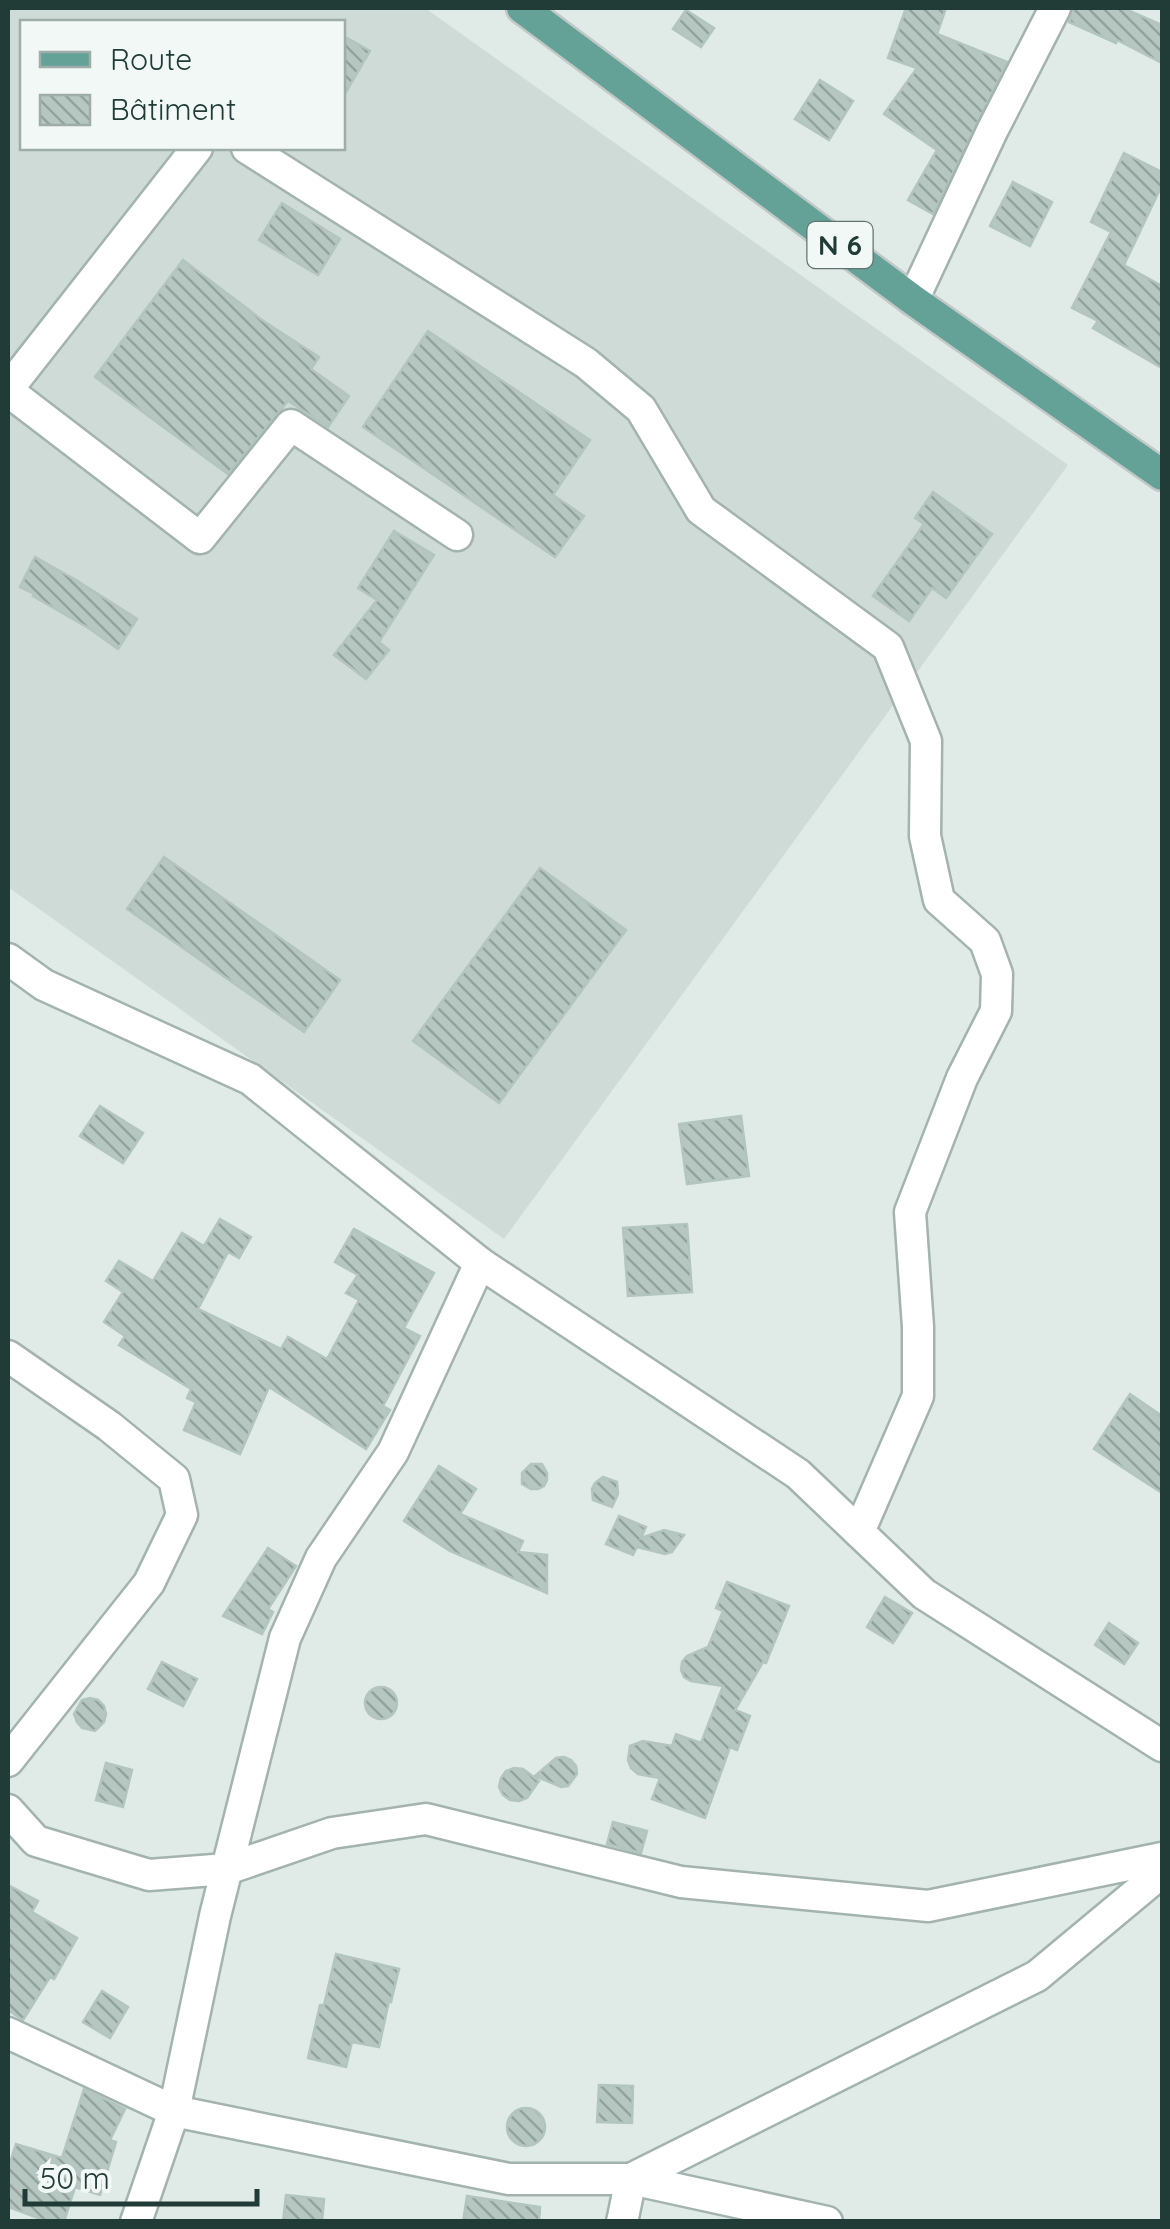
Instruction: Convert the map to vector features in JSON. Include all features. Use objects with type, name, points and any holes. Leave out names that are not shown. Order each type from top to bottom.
[{"type":"main road","name":"N 6","points":[[522,8],[913,300],[1162,475]]},
{"type":"street","points":[[913,300],[1055,8]]},
{"type":"street","points":[[195,150],[8,390],[200,538],[291,426],[457,535]]},
{"type":"street","points":[[250,150],[586,363],[642,410],[701,510],[888,647],[926,741],[925,836],[939,900],[984,941],[997,974],[996,1011],[962,1078],[910,1212],[918,1396],[858,1532]]},
{"type":"street","points":[[8,959],[44,985],[250,1079],[480,1264],[798,1474],[924,1594],[1162,1746]]},
{"type":"street","points":[[136,2222],[174,2111],[215,1916],[285,1638],[321,1558],[393,1452],[480,1264]]},
{"type":"street","points":[[8,1356],[109,1426],[174,1478],[182,1515],[149,1583],[8,1761]]},
{"type":"street","points":[[8,1810],[36,1840],[149,1875],[227,1869],[332,1833],[426,1819],[682,1882],[928,1906],[1162,1858]]},
{"type":"street","points":[[631,2179],[1037,1976],[1162,1872]]},
{"type":"street","points":[[8,2033],[174,2111],[509,2180],[631,2179],[827,2222]]},
{"type":"street","points":[[622,2222],[631,2179]]},
{"type":"shaded area","points":[[8,8],[425,8],[1068,465],[504,1239],[8,887]]},
{"type":"building","points":[[906,8],[946,8],[937,34],[1007,62],[933,214],[908,200],[937,150],[884,114],[917,68],[888,58]]},
{"type":"building","points":[[1074,8],[1123,8],[1162,25],[1162,63],[1069,22]]},
{"type":"building","points":[[686,10],[714,28],[701,47],[673,29]]},
{"type":"building","points":[[345,37],[370,51],[345,94]]},
{"type":"building","points":[[820,80],[853,101],[829,140],[795,119]]},
{"type":"building","points":[[1124,153],[1162,172],[1162,185],[1124,265],[1162,286],[1162,368],[1093,328],[1098,321],[1072,308],[1111,232],[1091,222]]},
{"type":"building","points":[[1013,182],[1052,202],[1030,246],[990,226]]},
{"type":"building","points":[[282,203],[340,239],[318,275],[259,240]]},
{"type":"building","points":[[183,260],[319,357],[311,369],[349,396],[328,427],[288,401],[228,474],[95,377]]},
{"type":"building","points":[[428,331],[590,440],[553,495],[584,516],[555,557],[363,427]]},
{"type":"building","points":[[933,492],[992,534],[946,598],[932,588],[909,621],[873,596],[924,524],[915,518]]},
{"type":"building","points":[[394,531],[434,555],[379,642],[389,650],[366,679],[334,655],[377,600],[358,588]]},
{"type":"building","points":[[35,557],[137,619],[118,649],[20,587]]},
{"type":"building","points":[[164,857],[340,980],[304,1032],[127,909]]},
{"type":"building","points":[[540,868],[626,930],[499,1103],[413,1041]]},
{"type":"building","points":[[100,1106],[143,1133],[123,1163],[80,1136]]},
{"type":"building","points":[[741,1116],[749,1176],[687,1184],[679,1124]]},
{"type":"building","points":[[220,1219],[251,1237],[239,1258],[228,1252],[198,1309],[281,1349],[288,1337],[327,1359],[359,1300],[346,1293],[358,1275],[335,1262],[354,1229],[434,1273],[404,1328],[420,1336],[383,1406],[390,1410],[366,1449],[269,1387],[240,1454],[184,1430],[196,1402],[187,1398],[191,1389],[119,1345],[125,1336],[104,1322],[123,1292],[106,1281],[119,1261],[153,1281],[182,1233],[204,1246]]},
{"type":"building","points":[[687,1224],[692,1292],[628,1296],[623,1228]]},
{"type":"building","points":[[1130,1394],[1162,1416],[1162,1493],[1094,1449]]},
{"type":"building","points":[[531,1464],[542,1464],[547,1473],[544,1486],[538,1489],[522,1484],[522,1473]]},
{"type":"building","points":[[439,1466],[476,1489],[460,1514],[523,1541],[518,1552],[547,1555],[547,1593],[450,1551],[404,1521]]},
{"type":"building","points":[[603,1477],[617,1482],[618,1494],[612,1507],[593,1500],[592,1489]]},
{"type":"building","points":[[619,1516],[646,1527],[641,1538],[664,1530],[684,1535],[672,1552],[637,1547],[633,1555],[606,1544]]},
{"type":"building","points":[[268,1548],[296,1566],[268,1609],[273,1612],[262,1634],[223,1616]]},
{"type":"building","points":[[727,1582],[789,1606],[766,1663],[763,1662],[735,1710],[750,1716],[737,1750],[730,1747],[705,1818],[652,1799],[660,1778],[638,1774],[628,1760],[630,1746],[643,1741],[672,1746],[676,1734],[701,1743],[723,1686],[684,1677],[682,1662],[708,1647],[723,1611],[716,1608]]},
{"type":"building","points":[[885,1597],[912,1613],[893,1643],[867,1627]]},
{"type":"building","points":[[1109,1623],[1138,1643],[1124,1664],[1095,1645]]},
{"type":"building","points":[[162,1662],[197,1679],[183,1706],[148,1689]]},
{"type":"building","points":[[381,1687],[392,1692],[397,1703],[392,1714],[381,1719],[370,1714],[365,1703],[370,1692]]},
{"type":"building","points":[[90,1698],[104,1706],[106,1714],[95,1731],[82,1728],[74,1714],[82,1700]]},
{"type":"building","points":[[564,1757],[576,1766],[577,1774],[568,1786],[535,1776],[556,1758]]},
{"type":"building","points":[[106,1763],[132,1770],[123,1807],[96,1800]]},
{"type":"building","points":[[523,1769],[539,1781],[527,1798],[519,1801],[510,1800],[499,1787],[506,1771]]},
{"type":"building","points":[[613,1822],[647,1831],[641,1853],[607,1844]]},
{"type":"building","points":[[8,1885],[38,1901],[32,1912],[77,1938],[54,1979],[50,1977],[23,2020],[8,2010]]},
{"type":"building","points":[[336,1954],[399,1969],[379,2047],[352,2042],[346,2067],[308,2058]]},
{"type":"building","points":[[102,1991],[128,2007],[110,2038],[83,2022]]},
{"type":"building","points":[[599,2085],[633,2086],[632,2123],[597,2122]]},
{"type":"building","points":[[84,2089],[125,2109],[110,2140],[116,2142],[100,2195],[75,2187],[64,2222],[49,2222],[8,2207],[8,2169],[16,2144],[62,2158]]},
{"type":"building","points":[[526,2108],[539,2114],[545,2127],[539,2140],[526,2146],[513,2140],[507,2127],[513,2114]]},
{"type":"building","points":[[286,2195],[324,2199],[322,2222],[283,2222]]},
{"type":"building","points":[[467,2196],[540,2207],[539,2222],[463,2222]]}]
